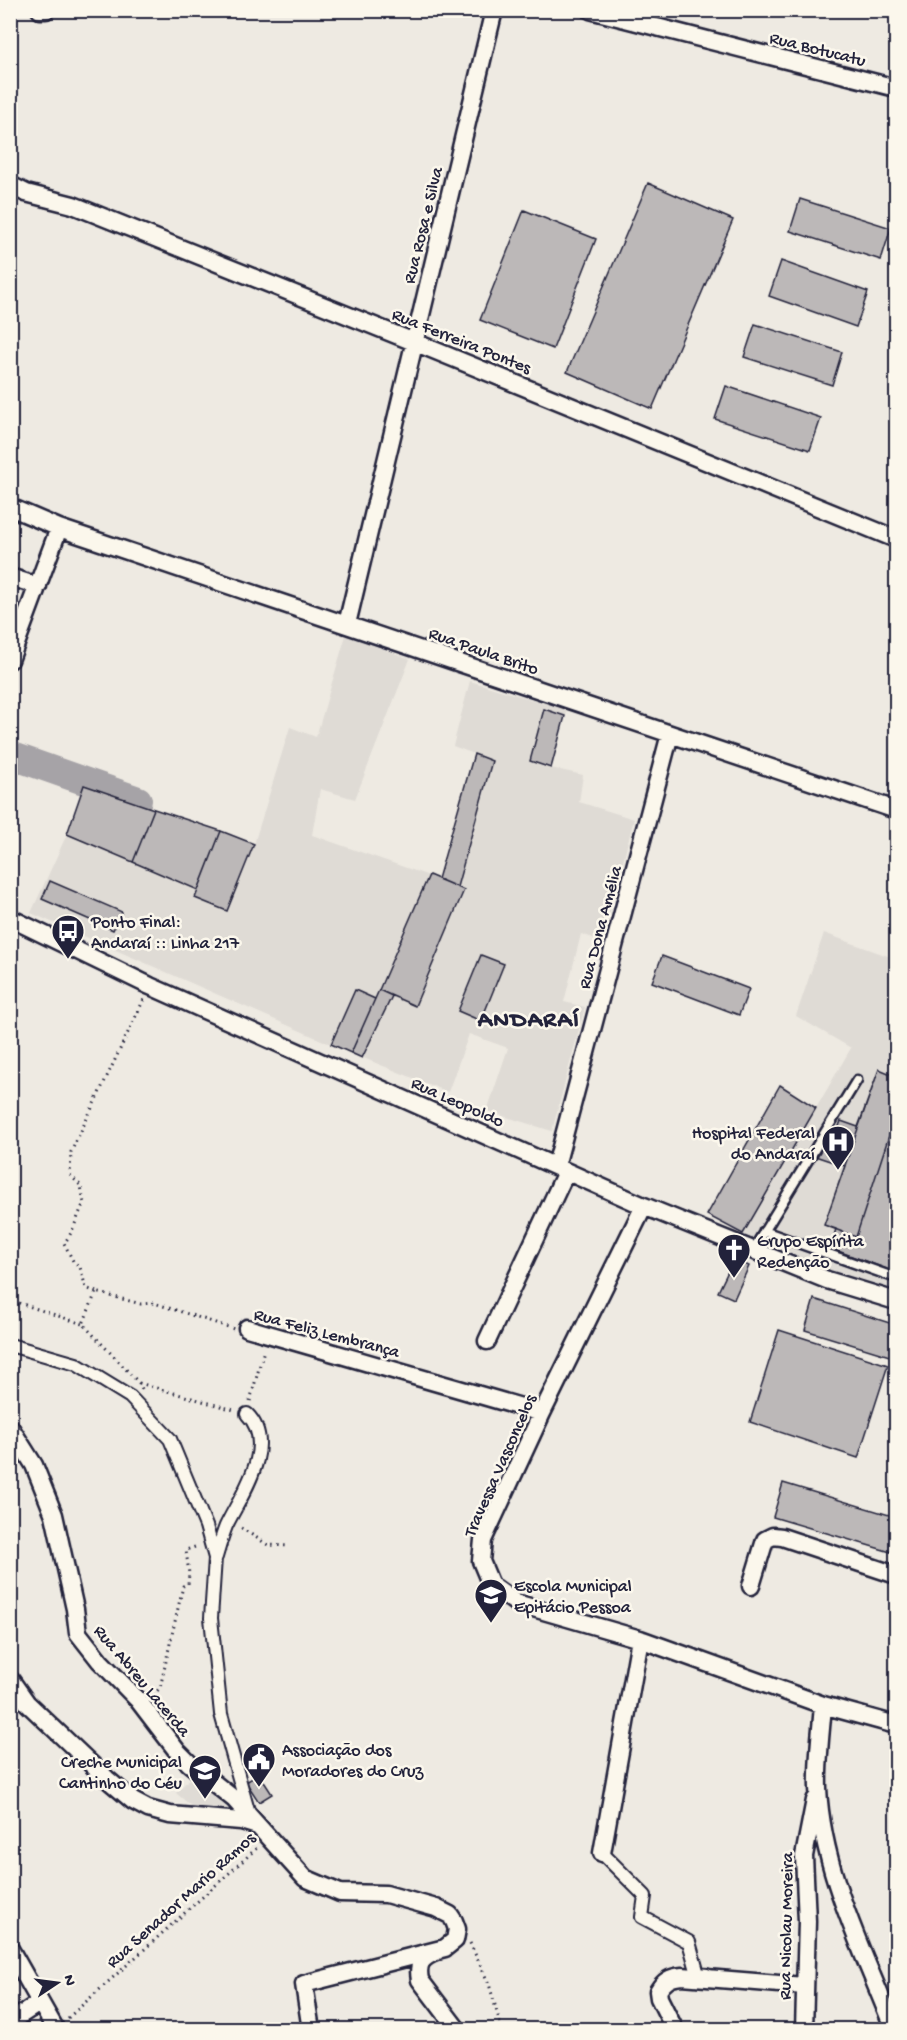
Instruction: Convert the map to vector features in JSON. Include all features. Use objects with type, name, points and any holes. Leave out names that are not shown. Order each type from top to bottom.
[{"type":"street","points":[[40,10],[46,10]]},
{"type":"street","name":"Rua Rosa e Silva","points":[[347,624],[494,10]]},
{"type":"street","name":"Rua Botucatu","points":[[590,10],[897,88]]},
{"type":"street","name":"Rua Ferreira Pontes","points":[[10,184],[26,193],[73,205],[897,539]]},
{"type":"street","name":"Rua Paula Brito","points":[[10,507],[59,528],[897,810]]},
{"type":"street","points":[[10,660],[59,528]]},
{"type":"street","points":[[10,578],[38,586]]},
{"type":"street","name":"Rua Dona Amélia","points":[[487,1341],[561,1169],[670,734]]},
{"type":"street","name":"Rua Leopoldo","points":[[10,918],[150,986],[644,1206],[827,1280],[897,1301]]},
{"type":"street","name":"Travessa Vasconcelos","points":[[644,1206],[542,1413],[483,1540],[481,1561],[491,1585],[516,1603],[640,1639],[823,1705],[897,1725]]},
{"type":"street","name":"Rua Feliz Lembrança","points":[[247,1328],[542,1413]]},
{"type":"street","points":[[10,1345],[76,1364],[130,1397],[170,1439],[195,1496],[215,1558]]},
{"type":"street","points":[[247,1414],[257,1427],[260,1447],[246,1491],[226,1526],[215,1558],[211,1618],[221,1713],[259,1826]]},
{"type":"street","name":"Rua Abreu Lacerda","points":[[10,1427],[34,1465],[54,1515],[75,1609],[78,1634],[100,1661],[138,1700],[177,1751],[234,1799],[305,1878],[340,1893],[386,1894],[436,1908],[450,1915],[454,1921],[457,1929],[450,1944]]},
{"type":"street","points":[[751,1586],[765,1540],[773,1536],[897,1575]]},
{"type":"street","points":[[640,1639],[602,1853],[645,1896],[642,1917],[690,1942],[698,1974],[720,1976],[725,1979]]},
{"type":"street","points":[[10,1679],[27,1702],[133,1801],[148,1809],[170,1815],[241,1821],[259,1826]]},
{"type":"street","points":[[823,1705],[818,1788],[823,1828],[844,1904],[894,2030]]},
{"type":"street","name":"Rua Nicolau Moreira","points":[[804,2030],[807,1921],[804,1856],[818,1788]]},
{"type":"street","points":[[311,2030],[304,1984],[450,1944]]},
{"type":"street","points":[[450,1944],[426,1956],[420,1963],[419,1972],[420,1980],[458,2030]]},
{"type":"street","points":[[10,1949],[56,2029]]},
{"type":"street","points":[[675,2030],[659,1998],[658,1991],[662,1984],[674,1977],[804,1986]]},
{"type":"street","points":[[878,1989],[897,1991]]},
{"type":"street","points":[[10,2022],[39,2002]]},
{"type":"lane","points":[[753,1250],[856,1080]]},
{"type":"lane","points":[[764,1231],[897,1278]]},
{"type":"path","points":[[83,1324],[96,1292],[86,1288],[80,1268],[73,1261],[64,1243],[71,1236],[78,1213],[84,1203],[81,1186],[70,1175],[71,1152],[150,986]]},
{"type":"path","name":"Rua Feliz Lembrança","points":[[96,1292],[141,1304],[154,1303],[238,1330],[247,1328]]},
{"type":"path","points":[[13,1301],[83,1324],[139,1383],[143,1391]]},
{"type":"path","points":[[139,1383],[247,1414],[268,1334]]},
{"type":"path","points":[[226,1526],[238,1527],[268,1545],[290,1546]]},
{"type":"path","points":[[138,1700],[155,1694],[160,1688],[183,1586],[188,1584],[186,1550],[211,1542]]},
{"type":"path","name":"Rua Senador Mario Ramos","points":[[56,2029],[259,1826]]},
{"type":"path","points":[[450,1944],[465,1936],[472,1945],[489,1984],[502,2030]]},
{"type":"shaded area","points":[[346,635],[410,659],[355,799],[320,789],[312,835],[438,879],[474,754],[453,746],[470,681],[567,710],[551,768],[583,775],[579,802],[634,819],[602,941],[581,934],[564,1002],[585,1007],[552,1131],[487,1111],[508,1048],[469,1034],[448,1092],[351,1053],[31,913],[67,834],[84,785],[254,844],[290,727],[316,737]]},
{"type":"shaded area","name":"Hospital Federal do Andaraí","points":[[824,933],[896,959],[896,1296],[829,1276],[743,1234],[851,1048],[796,1016]]},
{"type":"shaded area","name":"Creche Municipal Cantinho do Céu","points":[[195,1773],[235,1807],[227,1814],[197,1811],[176,1793]]},
{"type":"building","points":[[648,183],[733,220],[652,409],[567,372]]},
{"type":"building","points":[[800,199],[891,228],[881,260],[790,231]]},
{"type":"building","points":[[524,210],[596,239],[553,349],[480,320]]},
{"type":"building","points":[[781,261],[868,292],[856,327],[769,296]]},
{"type":"building","points":[[755,324],[842,352],[832,385],[744,357]]},
{"type":"building","points":[[726,386],[821,418],[810,450],[715,419]]},
{"type":"building","points":[[544,709],[565,716],[551,768],[530,761]]},
{"type":"building","points":[[474,754],[492,761],[457,887],[438,879]]},
{"type":"building","points":[[84,785],[154,809],[133,862],[67,834]]},
{"type":"building","points":[[154,809],[221,831],[198,890],[133,862]]},
{"type":"building","points":[[221,831],[254,844],[227,911],[195,898]]},
{"type":"building","points":[[429,875],[464,890],[415,1006],[379,990]]},
{"type":"building","points":[[50,881],[122,912],[113,930],[42,899]]},
{"type":"building","points":[[481,955],[504,964],[481,1021],[458,1011]]},
{"type":"building","points":[[662,956],[749,989],[739,1015],[652,982]]},
{"type":"building","points":[[355,990],[375,999],[351,1053],[331,1044]]},
{"type":"building","points":[[379,990],[392,996],[362,1058],[351,1053]]},
{"type":"building","points":[[879,1069],[896,1076],[896,1259],[892,1271],[830,1248],[836,1229],[824,1225],[845,1166],[815,1156],[821,1141],[832,1145],[841,1121],[858,1127]]},
{"type":"building","points":[[879,1069],[896,1076],[896,1114],[856,1237],[824,1225]]},
{"type":"building","points":[[780,1085],[816,1108],[743,1234],[707,1215]]},
{"type":"building","name":"Grupo Espírita Redenção","points":[[734,1259],[749,1266],[734,1299],[718,1292]]},
{"type":"building","points":[[814,1299],[896,1325],[896,1358],[805,1330]]},
{"type":"building","points":[[779,1330],[888,1365],[858,1458],[750,1422]]},
{"type":"building","points":[[783,1483],[896,1517],[894,1553],[773,1517]]},
{"type":"building","name":"Associação dos Moradores do Cruz","points":[[259,1774],[272,1794],[259,1802],[246,1782]]},
{"type":"waterway","points":[[10,755],[138,800]]},
{"type":"place","name":"Ponto Final: Andaraí :: Linha 217","points":[[68,960]]},
{"type":"place","name":"Hospital Federal do Andaraí","points":[[838,1171]]},
{"type":"place","name":"Grupo Espírita Redenção","points":[[734,1279]]},
{"type":"place","name":"Escola Municipal Epitácio Pessoa","points":[[491,1624]]},
{"type":"place","name":"Associação dos Moradores do Cruz","points":[[259,1788]]},
{"type":"place","name":"Creche Municipal Cantinho do Céu","points":[[205,1800]]},
{"type":"district","name":"ANDARAÍ","points":[[529,1018]]}]
